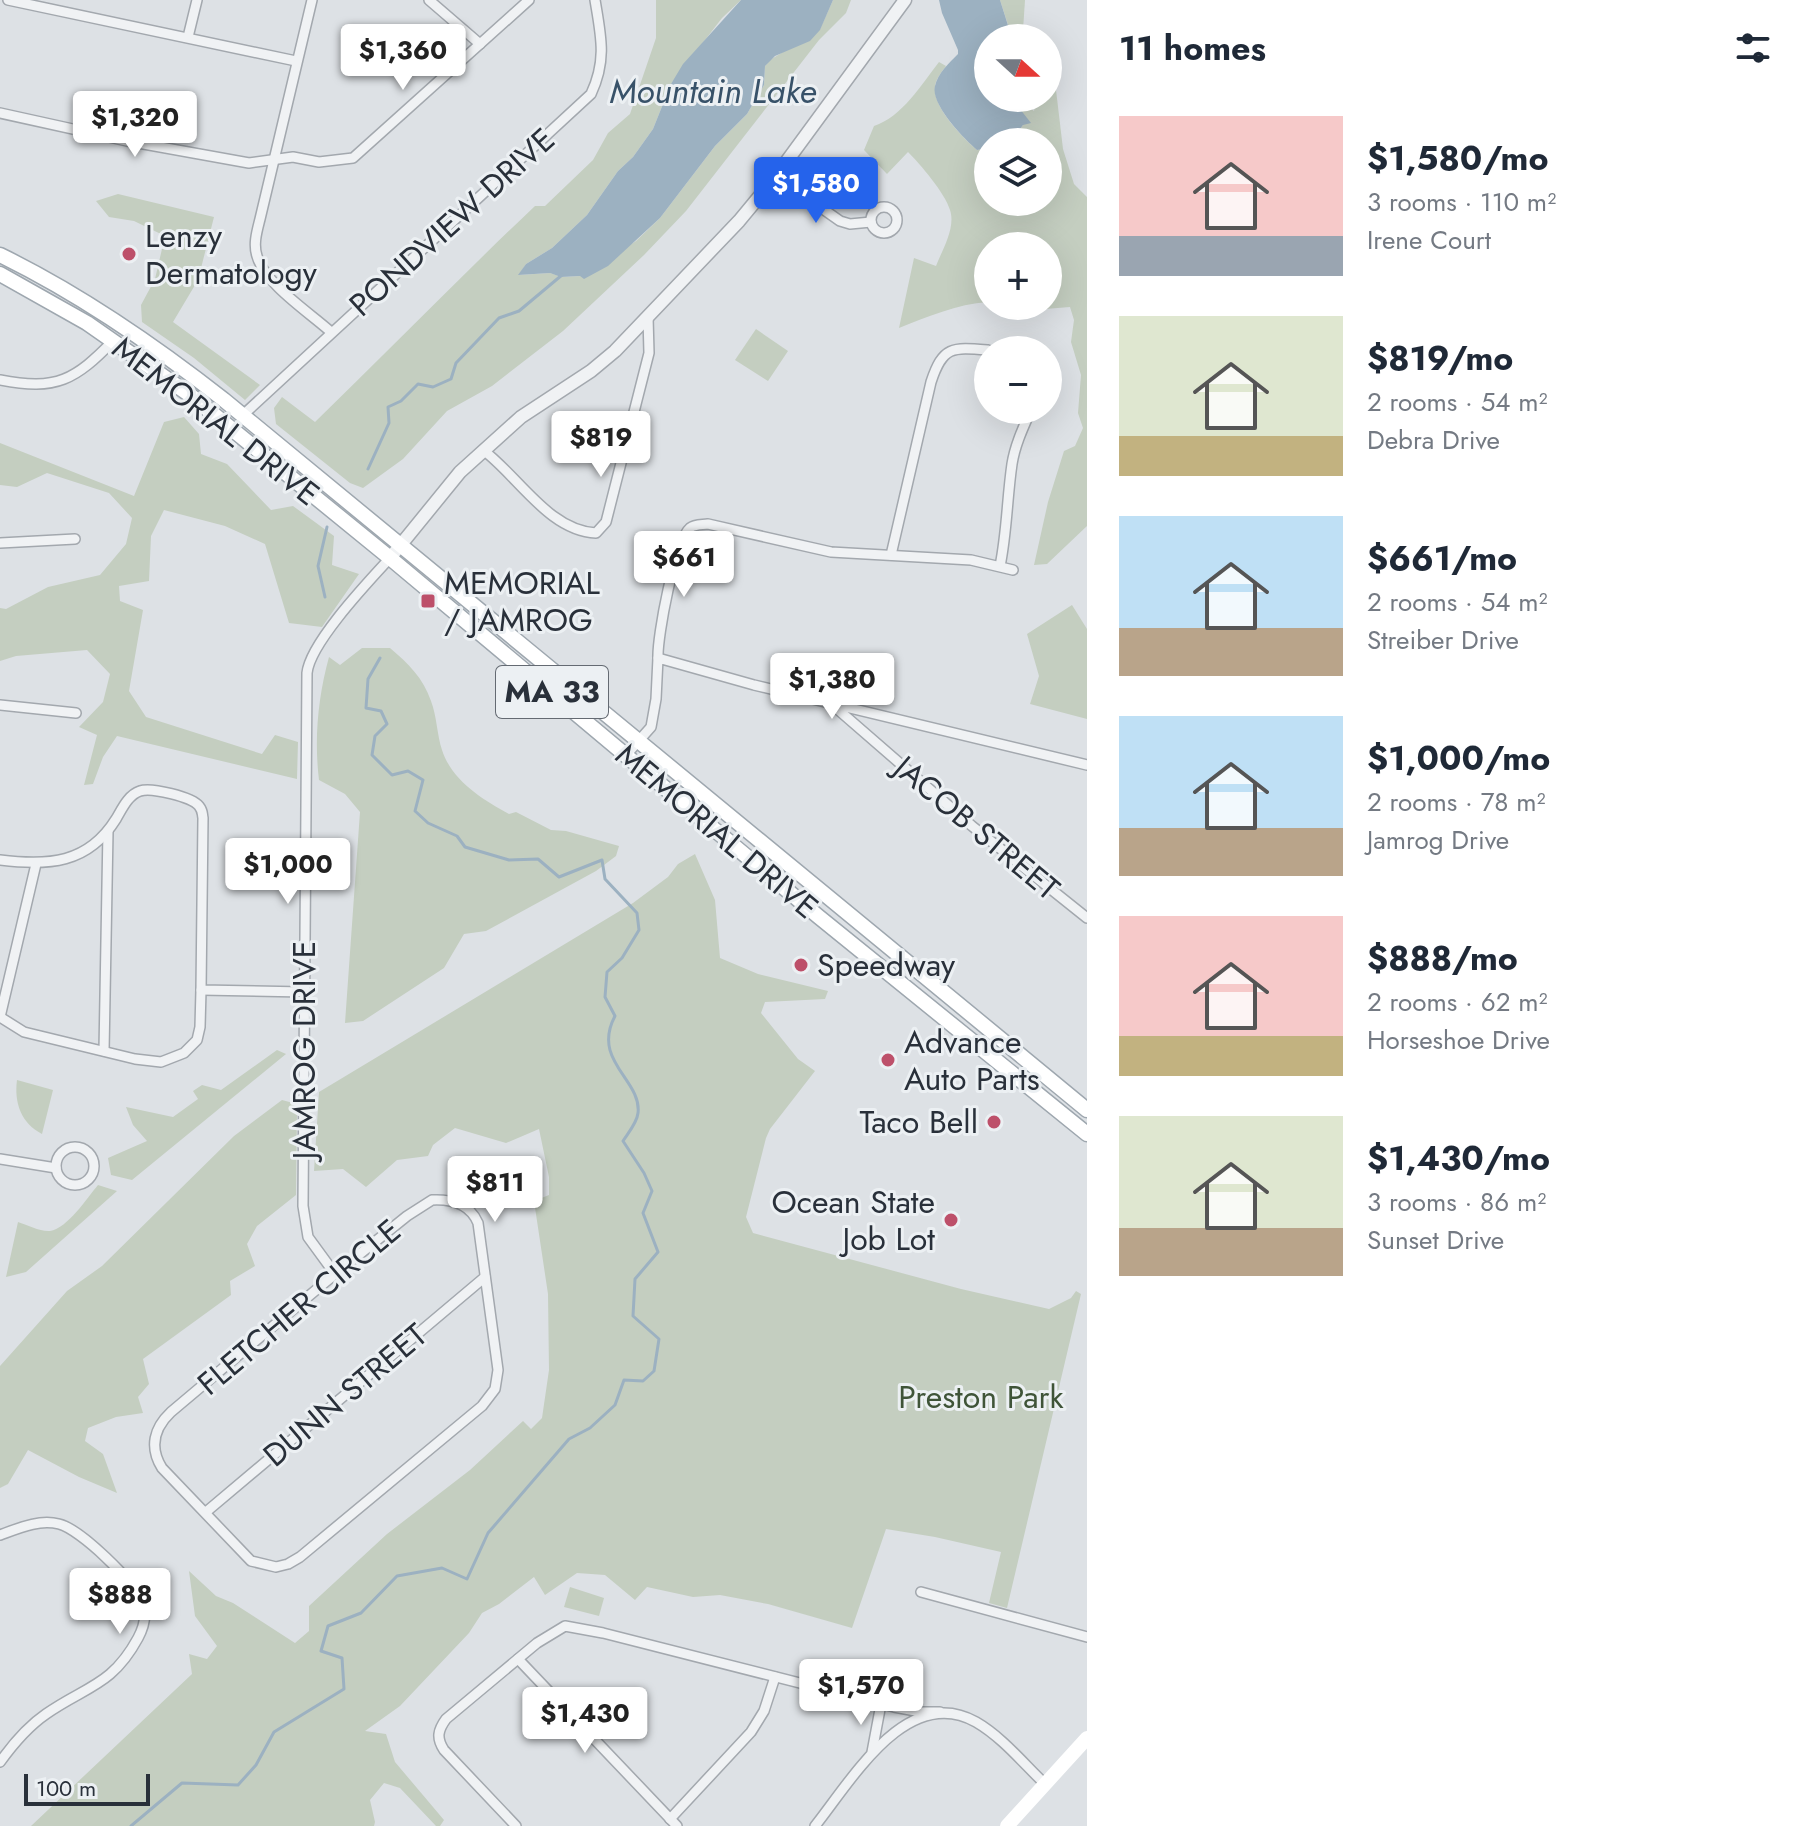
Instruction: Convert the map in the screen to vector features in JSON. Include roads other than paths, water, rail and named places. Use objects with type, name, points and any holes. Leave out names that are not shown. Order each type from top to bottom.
[{"type":"main road","name":"MEMORIAL DRIVE","points":[[0,255],[124,327],[190,373],[1087,1110]]},
{"type":"main road","name":"MEMORIAL DRIVE","points":[[0,274],[114,340],[190,395],[627,754],[819,917],[1087,1134]]},
{"type":"main road","points":[[1003,1067],[1013,1049]]},
{"type":"main road","points":[[1007,1826],[1087,1738]]},
{"type":"street","points":[[8,0],[296,61]]},
{"type":"street","points":[[188,37],[197,0]]},
{"type":"street","points":[[312,0],[255,240],[256,255],[263,270],[331,332]]},
{"type":"street","points":[[429,0],[480,44]]},
{"type":"street","points":[[0,113],[127,141],[249,163],[293,157],[319,162],[353,158],[529,0]]},
{"type":"street","name":"PONDVIEW DRIVE","points":[[243,415],[591,94],[602,60],[595,0]]},
{"type":"street","points":[[390,558],[460,472],[521,417],[591,371],[615,351],[739,221],[776,176],[905,0]]},
{"type":"street","points":[[776,176],[840,221],[850,224],[871,222]]},
{"type":"street","points":[[483,450],[545,509],[581,532],[596,533],[606,522],[649,353],[648,317]]},
{"type":"street","points":[[0,380],[29,384],[65,380],[85,368],[114,340]]},
{"type":"street","points":[[891,555],[931,382],[940,357],[948,352],[974,349]]},
{"type":"street","points":[[1000,566],[1012,465],[1025,424]]},
{"type":"street","points":[[627,754],[651,727],[656,699],[657,642],[679,547],[687,530],[695,525],[708,524],[831,552],[971,560],[1013,570]]},
{"type":"street","points":[[0,543],[75,539]]},
{"type":"street","name":"JAMROG DRIVE","points":[[335,1274],[310,1243],[304,1217],[308,661],[321,639],[390,558]]},
{"type":"street","points":[[658,658],[832,704],[1087,765]]},
{"type":"street","name":"JACOB STREET","points":[[832,704],[972,826],[1087,918]]},
{"type":"street","points":[[0,705],[76,713]]},
{"type":"street","points":[[0,860],[36,864],[60,861],[77,854],[108,831],[127,800],[139,791],[158,791],[193,801],[199,806],[203,818],[201,990],[199,1034],[193,1046],[170,1060],[152,1062],[24,1032],[13,1028],[0,1017],[36,864]]},
{"type":"street","points":[[104,1051],[108,831]]},
{"type":"street","points":[[201,990],[304,992]]},
{"type":"street","points":[[72,1147],[86,1150],[94,1162],[91,1176],[80,1184],[63,1181],[56,1168],[60,1155],[72,1147]]},
{"type":"street","points":[[0,1159],[56,1168]]},
{"type":"street","name":"FLETCHER CIRCLE","points":[[432,1200],[466,1207],[476,1218],[485,1277],[498,1379],[493,1394],[313,1547],[288,1564],[271,1567],[251,1561],[174,1482],[157,1459],[154,1445],[161,1424],[171,1412],[335,1274],[416,1209],[432,1200]]},
{"type":"street","name":"DUNN STREET","points":[[206,1512],[485,1277]]},
{"type":"street","points":[[0,1535],[42,1522],[68,1527],[88,1541],[127,1580],[139,1596],[145,1612],[141,1631],[118,1669],[99,1684],[39,1719],[23,1732],[0,1762]]},
{"type":"street","points":[[921,1592],[1087,1637]]},
{"type":"street","points":[[516,1826],[444,1750],[438,1734],[446,1719],[555,1629],[565,1626],[881,1704],[966,1718],[984,1728],[1045,1784]]},
{"type":"street","points":[[518,1659],[674,1823],[751,1732],[764,1711],[775,1677]]},
{"type":"street","points":[[870,1757],[881,1704]]},
{"type":"street","points":[[815,1826],[870,1757],[901,1727],[940,1712]]},
{"type":"water","name":"Mountain Lake","points":[[741,0],[833,0],[820,30],[810,41],[775,56],[765,66],[764,85],[747,114],[715,146],[660,218],[608,266],[584,279],[550,273],[518,275],[526,264],[552,248],[587,215],[653,129],[671,84],[683,64]]},
{"type":"water","points":[[939,0],[1000,0],[1008,24],[974,24],[974,112],[1022,112],[1031,123],[1021,128],[974,128],[974,147],[949,121],[938,102],[935,86],[958,50]]},
{"type":"waterway","points":[[368,469],[389,423],[388,407],[401,401],[418,384],[433,387],[451,379],[456,363],[499,318],[519,311],[562,275]]},
{"type":"waterway","points":[[325,597],[318,566],[327,527]]},
{"type":"waterway","points":[[131,1826],[182,1783],[238,1785],[256,1765],[274,1732],[344,1689],[342,1658],[321,1651],[328,1626],[361,1613],[397,1576],[442,1568],[467,1579],[488,1533],[569,1439],[590,1428],[615,1405],[624,1380],[643,1381],[654,1371],[659,1339],[633,1316],[635,1279],[658,1252],[643,1213],[652,1191],[623,1141],[637,1117],[637,1101],[609,1046],[609,1032],[615,1016],[605,997],[607,972],[622,958],[639,930],[637,913],[605,879],[602,860],[559,877],[538,859],[509,860],[465,847],[457,836],[428,823],[415,811],[423,780],[408,771],[392,775],[372,755],[375,736],[387,724],[381,711],[366,708],[368,679],[380,658]]},
{"type":"place","name":"Lenzy Dermatology","points":[[129,254]]},
{"type":"place","name":"MEMORIAL / JAMROG","points":[[428,601]]},
{"type":"place","name":"Speedway","points":[[801,965]]},
{"type":"place","name":"Advance Auto Parts","points":[[888,1060]]},
{"type":"place","name":"Taco Bell","points":[[994,1122]]},
{"type":"place","name":"Ocean State Job Lot","points":[[951,1220]]},
{"type":"park label","name":"Preston Park","points":[[981,1397]]}]
